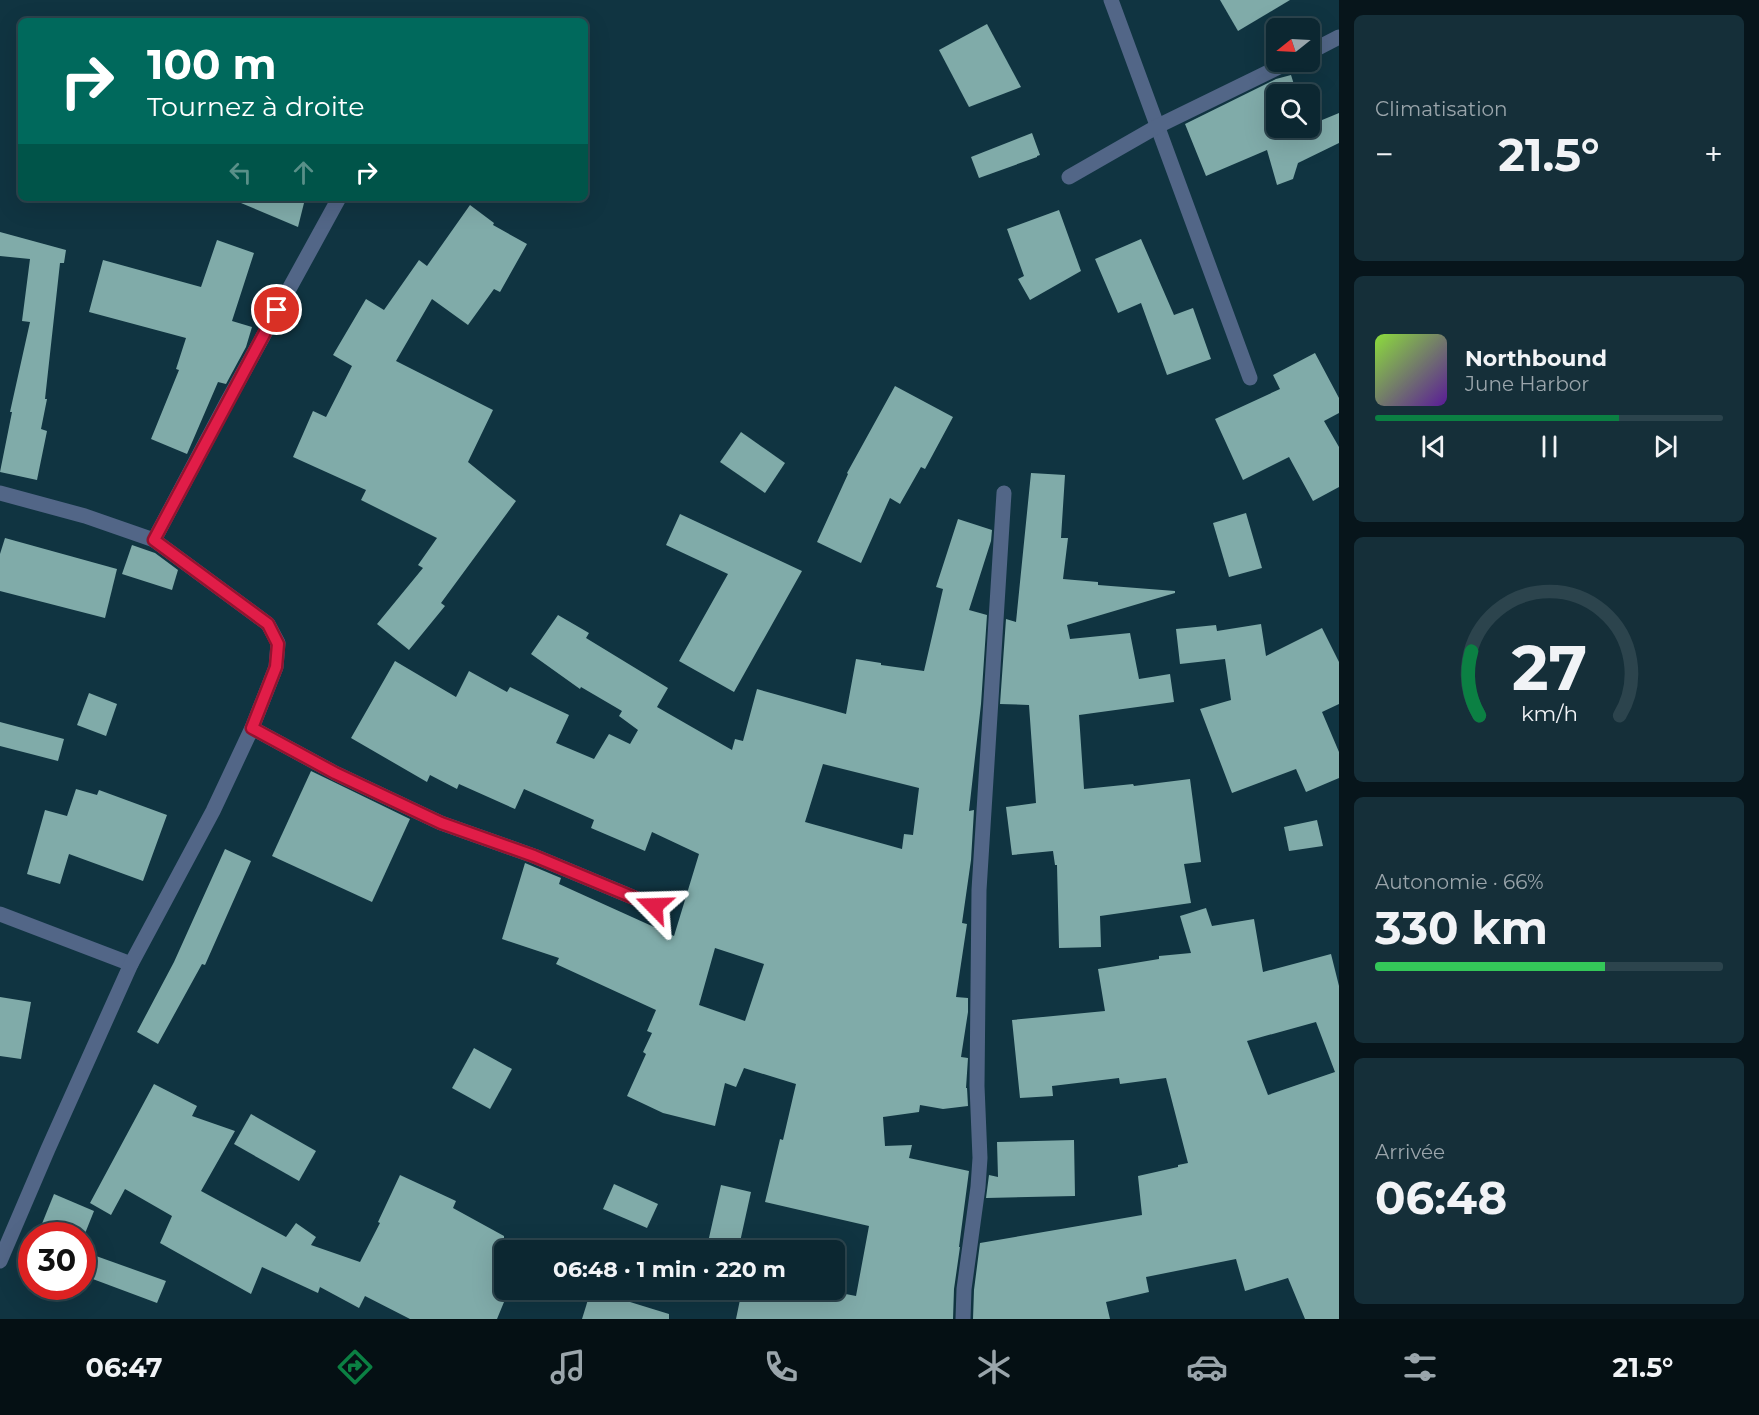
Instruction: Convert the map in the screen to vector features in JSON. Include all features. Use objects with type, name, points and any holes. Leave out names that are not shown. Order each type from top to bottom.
[{"type":"street","points":[[1111,0],[1250,378]]},
{"type":"street","points":[[1320,47],[1339,37]]},
{"type":"street","points":[[1069,177],[1158,126],[1269,72]]},
{"type":"street","points":[[154,540],[337,201]]},
{"type":"street","points":[[0,493],[85,516],[154,540],[268,624],[278,644],[276,667],[252,728],[213,811],[131,964],[0,1261]]},
{"type":"street","points":[[963,1319],[964,1289],[980,1158],[977,1086],[979,891],[1004,493]]},
{"type":"street","points":[[252,728],[335,773],[441,823],[534,856],[654,906]]},
{"type":"street","points":[[0,914],[131,964]]},
{"type":"building","points":[[1220,0],[1290,0],[1238,31]]},
{"type":"building","points":[[987,24],[1021,87],[969,107],[939,50]]},
{"type":"building","points":[[1291,75],[1294,84],[1266,84],[1266,138],[1320,138],[1320,121],[1339,113],[1339,143],[1298,163],[1293,179],[1277,185],[1267,150],[1206,176],[1185,124],[1276,79]]},
{"type":"building","points":[[1032,133],[1040,155],[979,178],[971,157]]},
{"type":"building","points":[[236,201],[304,203],[298,227]]},
{"type":"building","points":[[470,205],[494,223],[493,225],[527,244],[500,292],[494,289],[468,325],[432,299],[396,361],[493,410],[468,462],[516,501],[441,603],[445,606],[409,650],[377,624],[423,568],[418,565],[437,538],[361,500],[366,490],[293,457],[313,411],[326,417],[352,366],[333,355],[366,299],[384,310],[419,260],[427,266]]},
{"type":"building","points":[[1059,210],[1081,271],[1030,300],[1018,279],[1024,276],[1007,229]]},
{"type":"building","points":[[0,232],[66,250],[64,263],[60,263],[45,399],[47,399],[41,429],[47,431],[37,480],[0,472],[12,412],[10,412],[30,322],[22,321],[30,259],[0,256]]},
{"type":"building","points":[[1141,239],[1174,315],[1193,308],[1211,359],[1167,375],[1141,303],[1118,313],[1095,259]]},
{"type":"building","points":[[217,240],[254,253],[232,321],[252,327],[246,347],[226,384],[218,382],[187,454],[151,439],[179,370],[176,369],[186,338],[89,312],[103,260],[201,287]]},
{"type":"building","points":[[1315,353],[1339,398],[1339,413],[1324,421],[1339,447],[1339,487],[1313,501],[1289,457],[1243,480],[1215,419],[1280,389],[1273,375]]},
{"type":"building","points":[[895,386],[953,417],[925,469],[921,467],[900,504],[890,498],[861,563],[817,542],[847,473]]},
{"type":"building","points":[[741,432],[785,463],[765,493],[720,462]]},
{"type":"building","points":[[1031,473],[1065,475],[1061,538],[1068,538],[1063,579],[1098,582],[1098,585],[1175,591],[1175,593],[1067,625],[1070,639],[1130,633],[1139,679],[1170,674],[1174,702],[1079,715],[1084,789],[1190,779],[1201,862],[1184,864],[1191,903],[1100,916],[1101,947],[1059,948],[1057,865],[1055,865],[1053,851],[1012,855],[1006,807],[1036,803],[1029,705],[1000,704],[1006,619],[1016,622]]},
{"type":"building","points":[[1246,513],[1262,568],[1229,577],[1213,523]]},
{"type":"building","points":[[680,514],[802,571],[734,692],[679,661],[728,574],[666,545]]},
{"type":"building","points":[[958,519],[992,530],[991,541],[969,610],[987,615],[981,704],[969,811],[974,810],[971,860],[962,923],[967,924],[956,997],[968,998],[961,1057],[968,1058],[966,1088],[968,1106],[943,1109],[920,1105],[919,1112],[883,1117],[885,1146],[912,1145],[909,1158],[969,1171],[954,1289],[953,1319],[736,1319],[740,1300],[845,1300],[845,1294],[856,1296],[869,1226],[765,1202],[796,1084],[744,1068],[736,1087],[725,1083],[715,1126],[663,1113],[627,1096],[646,1054],[643,1052],[652,1033],[647,1031],[656,1010],[556,964],[559,958],[502,939],[525,863],[561,878],[559,884],[674,936],[699,854],[652,832],[645,851],[591,828],[594,820],[524,789],[515,809],[459,784],[457,789],[430,775],[427,782],[351,738],[395,661],[456,697],[469,671],[507,692],[510,687],[569,715],[556,743],[594,759],[609,734],[630,744],[638,730],[619,716],[622,711],[581,687],[580,689],[531,654],[558,615],[589,633],[586,638],[668,688],[657,707],[732,750],[735,739],[743,741],[757,689],[846,714],[856,659],[924,671],[943,589],[936,587]],"holes":[[[823,764],[919,788],[913,835],[904,834],[902,849],[805,822]],[[715,948],[764,964],[745,1021],[699,1005]]]},
{"type":"building","points":[[5,538],[117,569],[105,618],[0,591],[0,554]]},
{"type":"building","points":[[132,545],[155,553],[178,570],[172,590],[122,574]]},
{"type":"building","points":[[1261,624],[1266,656],[1322,628],[1339,662],[1339,704],[1322,712],[1339,752],[1339,778],[1306,792],[1296,769],[1232,793],[1200,709],[1231,700],[1225,659],[1180,664],[1176,629],[1216,625],[1217,631]]},
{"type":"building","points":[[89,693],[117,704],[106,736],[77,725]]},
{"type":"building","points":[[0,722],[64,739],[58,761],[0,746]]},
{"type":"building","points":[[311,771],[410,819],[372,902],[272,856]]},
{"type":"building","points":[[76,789],[97,795],[99,790],[167,815],[143,881],[69,854],[60,884],[27,874],[45,810],[67,816]]},
{"type":"building","points":[[1317,820],[1323,846],[1289,851],[1284,827]]},
{"type":"building","points":[[225,849],[251,861],[205,965],[202,964],[158,1044],[137,1032],[174,962]]},
{"type":"building","points":[[1206,908],[1212,926],[1254,919],[1263,972],[1331,954],[1339,986],[1339,1319],[1305,1319],[1288,1278],[1245,1291],[1236,1259],[1146,1277],[1149,1292],[1106,1302],[1110,1319],[973,1319],[980,1243],[1142,1215],[1138,1176],[1188,1163],[1166,1078],[1120,1084],[1119,1078],[1052,1086],[1053,1096],[1020,1098],[1012,1020],[1105,1011],[1098,969],[1159,959],[1159,956],[1191,953],[1180,916]],"holes":[[[1316,1022],[1335,1072],[1268,1095],[1247,1041]]]},
{"type":"building","points":[[0,997],[31,1002],[21,1059],[0,1056]]},
{"type":"building","points":[[474,1048],[512,1069],[490,1109],[452,1088]]},
{"type":"building","points":[[154,1084],[197,1106],[192,1116],[235,1131],[201,1191],[286,1237],[296,1223],[316,1237],[311,1245],[360,1262],[380,1223],[378,1222],[400,1175],[456,1201],[453,1208],[504,1236],[504,1240],[494,1240],[494,1300],[504,1300],[504,1302],[497,1319],[410,1319],[365,1296],[359,1308],[320,1287],[318,1293],[262,1267],[251,1294],[160,1243],[172,1216],[125,1189],[111,1215],[90,1203]]},
{"type":"building","points":[[251,1114],[316,1151],[299,1181],[234,1144]]},
{"type":"building","points":[[1074,1140],[1075,1196],[986,1198],[989,1175],[998,1177],[997,1142]]},
{"type":"building","points":[[614,1184],[658,1204],[647,1228],[603,1209]]},
{"type":"building","points":[[721,1185],[751,1192],[740,1240],[708,1240]]},
{"type":"building","points":[[54,1194],[94,1211],[90,1222],[43,1222]]},
{"type":"building","points":[[96,1256],[166,1281],[157,1303],[96,1280]]},
{"type":"building","points":[[588,1300],[624,1300],[669,1314],[669,1319],[582,1319]]},
{"type":"route","points":[[277,310],[154,540],[268,624],[278,644],[276,667],[252,728],[335,773],[441,823],[534,856],[654,906]]}]
